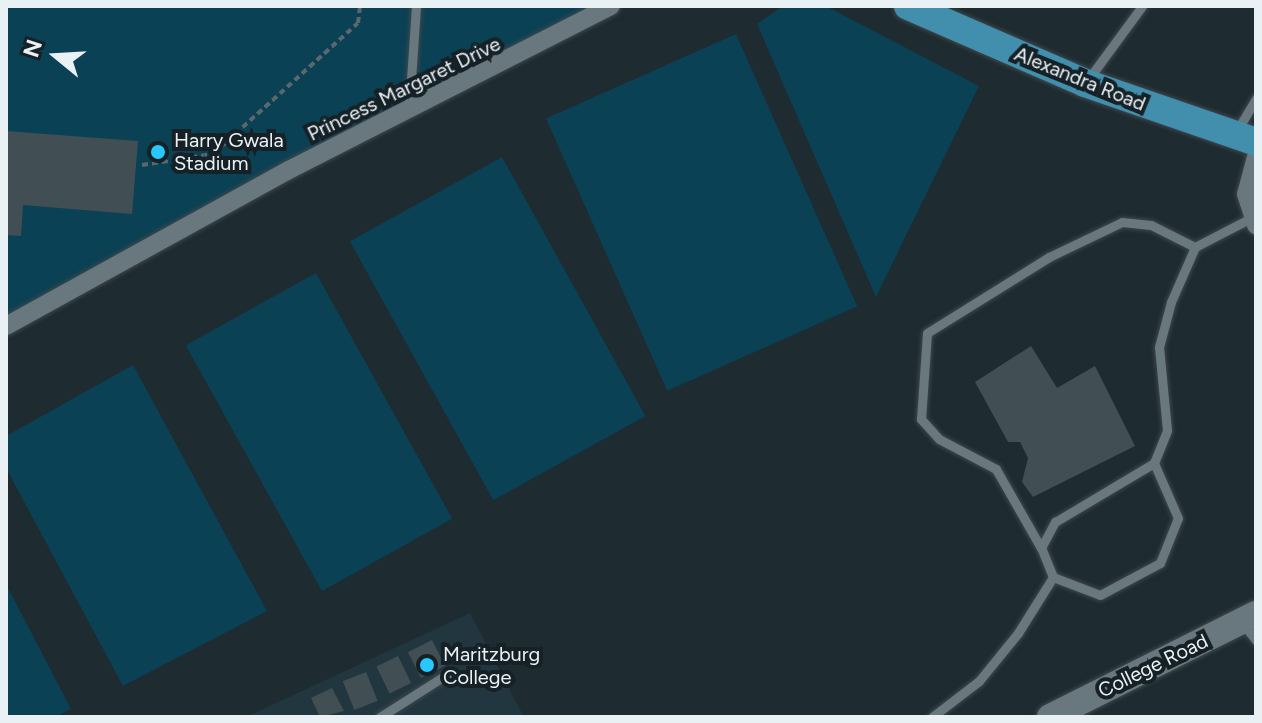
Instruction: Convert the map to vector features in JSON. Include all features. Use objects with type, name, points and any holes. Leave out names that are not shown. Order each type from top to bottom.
[{"type":"main road","name":"Alexandra Road","points":[[908,6],[1085,83],[1245,139]]},
{"type":"street","name":"Princess Margaret Drive","points":[[6,326],[600,9]]},
{"type":"street","points":[[1253,222],[1246,194],[1256,157]]},
{"type":"street","name":"College Road","points":[[1050,717],[1251,625]]},
{"type":"lane","points":[[409,112],[416,6]]},
{"type":"lane","points":[[1085,83],[1142,6]]},
{"type":"lane","points":[[1245,139],[1256,99]]},
{"type":"lane","points":[[1195,247],[1151,225],[1122,222],[927,333],[921,419],[939,439],[996,469],[1041,548],[1053,577],[1100,595],[1160,563],[1178,518],[1154,463],[1169,415],[1161,338],[1195,247],[1253,222]]},
{"type":"lane","points":[[1041,548],[1055,522],[1154,463]]},
{"type":"lane","points":[[932,717],[1005,653],[1053,577]]},
{"type":"lane","points":[[380,717],[449,673]]},
{"type":"path","points":[[142,165],[213,154],[358,23],[360,6]]},
{"type":"shaded area","name":"Harry Gwala Stadium","points":[[6,6],[593,6],[6,332]]},
{"type":"shaded area","points":[[783,6],[826,6],[979,86],[876,297],[757,24]]},
{"type":"shaded area","points":[[736,34],[857,306],[667,391],[546,119]]},
{"type":"shaded area","points":[[502,157],[646,416],[493,500],[350,241]]},
{"type":"shaded area","points":[[316,273],[452,519],[322,591],[186,345]]},
{"type":"shaded area","points":[[133,365],[267,611],[123,686],[6,468],[6,436]]},
{"type":"shaded area","points":[[6,584],[71,709],[55,717],[6,717]]},
{"type":"shaded area","name":"Maritzburg College","points":[[470,613],[524,717],[246,717]]},
{"type":"building","points":[[6,131],[138,141],[132,214],[23,205],[21,236],[6,235]]},
{"type":"building","points":[[1031,346],[1057,388],[1095,366],[1135,446],[1033,497],[1022,482],[1028,458],[1020,442],[1008,442],[975,382]]},
{"type":"building","points":[[432,640],[445,666],[421,678],[408,652]]},
{"type":"building","points":[[398,656],[411,683],[390,693],[376,667]]},
{"type":"building","points":[[366,672],[378,701],[354,710],[343,681]]},
{"type":"building","points":[[332,688],[344,711],[320,717],[311,698]]},
{"type":"place","name":"Harry Gwala Stadium","points":[[158,152]]},
{"type":"place","name":"Maritzburg College","points":[[427,665]]}]
